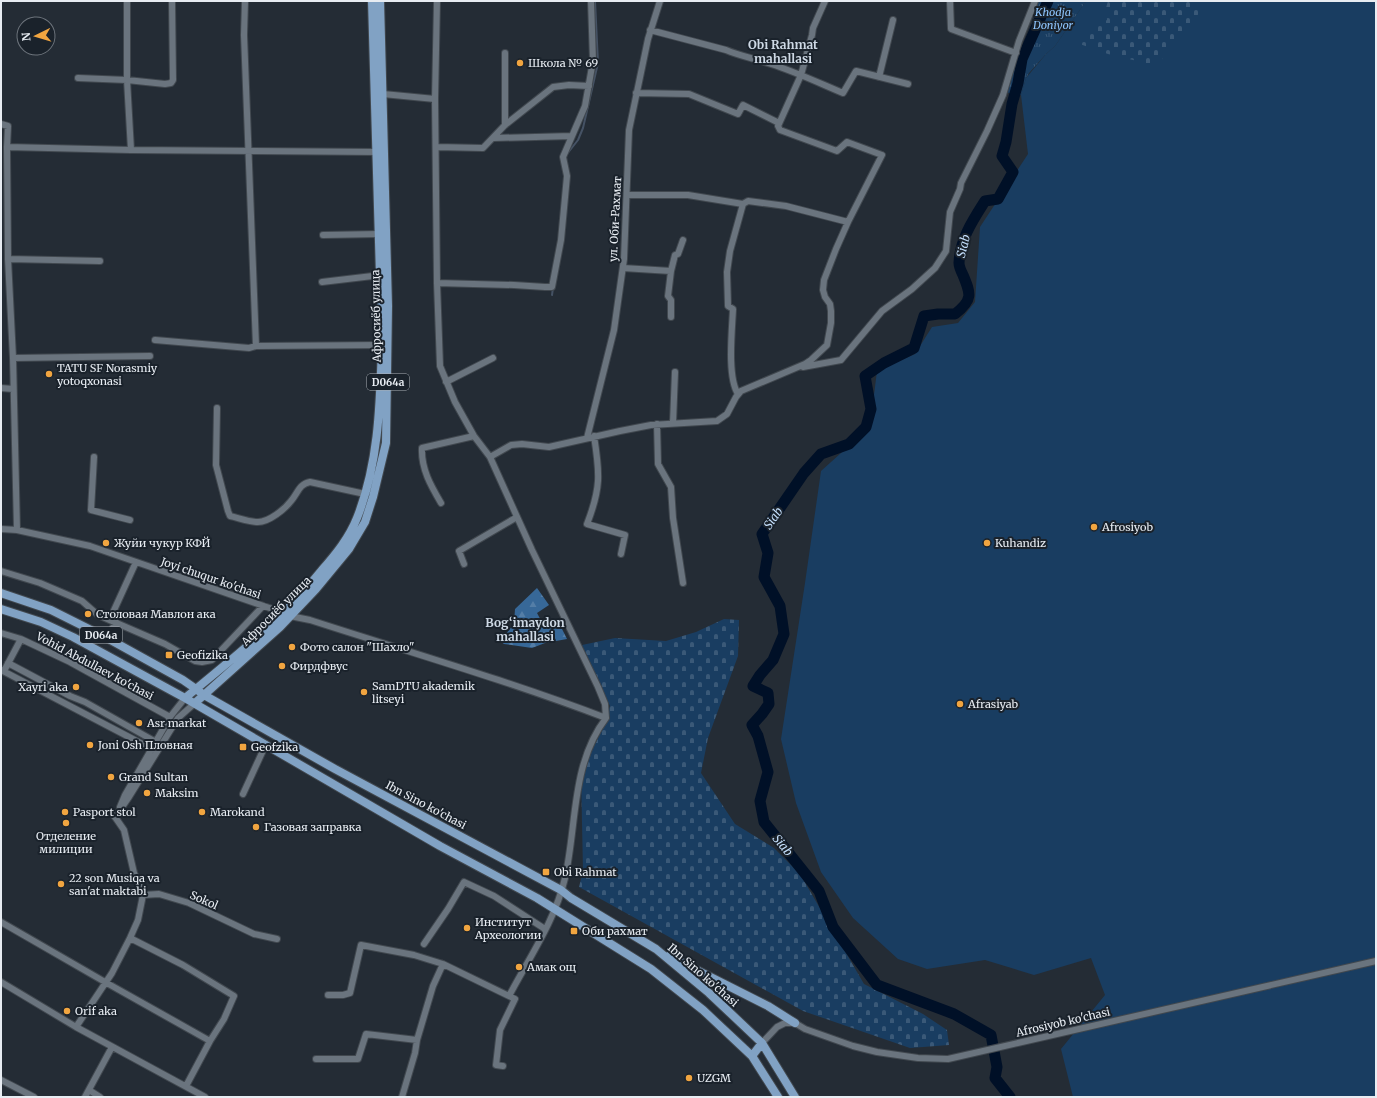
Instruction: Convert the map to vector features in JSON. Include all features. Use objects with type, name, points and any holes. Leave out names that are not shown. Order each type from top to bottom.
[{"type":"main road","name":"Афросиёб улица","points":[[185,698],[274,623],[287,614],[344,544],[357,519],[365,494],[376,441],[381,394],[382,345],[380,234],[383,94],[377,31],[372,1]]},
{"type":"main road","name":"Афросиёб улица","points":[[195,704],[287,614],[316,589],[349,549],[365,522],[373,497],[386,443],[388,306],[377,31],[380,1]]},
{"type":"main road","name":"Ibn Sino ko'chasi","points":[[1,593],[51,610],[108,638],[196,689],[204,696],[335,769],[561,890],[571,898],[656,949],[709,993],[762,1043],[796,1097]]},
{"type":"main road","name":"D064a","points":[[1,609],[41,622],[74,637],[195,704]]},
{"type":"main road","points":[[195,704],[440,846],[537,898],[651,969],[703,1010],[752,1056],[778,1097]]},
{"type":"main road","points":[[656,949],[768,1006],[795,1023]]},
{"type":"main road","points":[[752,1056],[762,1043]]},
{"type":"street","points":[[127,1],[127,80],[131,150]]},
{"type":"street","points":[[78,78],[127,80],[165,84],[171,83],[173,80],[172,1]]},
{"type":"street","points":[[245,1],[244,34],[256,346]]},
{"type":"street","points":[[437,1],[435,99],[436,283],[440,366],[455,402],[474,436],[490,457],[605,704],[606,718],[598,730],[581,773],[565,877],[555,910],[509,996]]},
{"type":"street","points":[[436,283],[514,285],[545,288],[552,287],[561,240],[567,176],[563,157],[585,106],[593,61],[591,1]]},
{"type":"street","name":"ул. Оби-Рахмат","points":[[590,437],[614,330],[623,268],[629,130],[650,30],[660,1]]},
{"type":"street","points":[[490,457],[511,445],[522,444],[549,447],[590,437],[657,424],[717,421],[727,414],[738,394],[745,389],[798,367],[811,360],[827,345],[830,334],[831,311],[830,304],[825,298],[823,290],[824,280],[848,222],[882,155],[846,142],[837,151],[780,130],[778,126],[801,75],[813,28],[825,1]]},
{"type":"street","points":[[950,1],[951,29],[1016,53]]},
{"type":"street","points":[[798,367],[841,360],[882,311],[912,289],[935,268],[946,251],[950,212],[961,183],[988,131],[1003,95],[1019,41],[1036,1]]},
{"type":"street","points":[[880,77],[893,20]]},
{"type":"street","points":[[650,30],[726,50],[801,75],[843,93],[856,71],[908,84]]},
{"type":"street","points":[[505,53],[505,125]]},
{"type":"street","points":[[436,147],[483,148],[505,125],[552,87],[568,85],[589,86]]},
{"type":"street","points":[[636,93],[689,94],[738,114],[743,105],[779,123]]},
{"type":"street","points":[[383,94],[435,99]]},
{"type":"street","points":[[1,124],[8,126],[8,259],[13,358],[17,530]]},
{"type":"street","points":[[494,138],[572,136]]},
{"type":"street","points":[[7,147],[131,150],[381,152]]},
{"type":"street","points":[[627,195],[688,195],[743,204],[748,201],[786,206],[848,222]]},
{"type":"street","points":[[738,394],[734,388],[732,372],[733,309],[728,306],[727,272],[730,251],[743,204]]},
{"type":"street","points":[[323,235],[380,234]]},
{"type":"street","points":[[671,317],[670,300],[668,296],[671,271],[675,255],[678,254],[683,240]]},
{"type":"street","points":[[8,259],[100,261]]},
{"type":"street","points":[[623,268],[671,271]]},
{"type":"street","points":[[322,282],[380,275]]},
{"type":"street","points":[[155,340],[249,348],[256,346],[382,345]]},
{"type":"street","points":[[13,358],[150,356]]},
{"type":"street","points":[[446,382],[493,358]]},
{"type":"street","points":[[673,423],[675,372]]},
{"type":"street","points":[[1,388],[13,389]]},
{"type":"street","points":[[217,408],[216,465],[230,516],[258,522],[266,521],[287,506],[301,486],[310,482],[365,494]]},
{"type":"street","points":[[657,424],[658,464],[671,487],[684,583]]},
{"type":"street","points":[[441,503],[426,475],[421,456],[422,448],[474,436]]},
{"type":"street","points":[[590,437],[598,467],[598,486],[594,506],[587,524],[625,535],[621,554]]},
{"type":"street","points":[[94,457],[91,510],[130,520]]},
{"type":"street","points":[[464,564],[459,551],[517,517]]},
{"type":"street","name":"Joyi chuqur ko'chasi","points":[[1,529],[17,530],[90,546],[287,614],[437,660],[570,704],[606,718]]},
{"type":"street","points":[[108,638],[136,562]]},
{"type":"street","points":[[1,571],[40,583],[82,601],[98,615],[165,644],[195,661],[202,662],[212,660],[263,606]]},
{"type":"street","points":[[1,633],[21,639]]},
{"type":"street","name":"Vohid Abdullaev ko'chasi","points":[[2,671],[21,639],[70,662],[170,718]]},
{"type":"street","points":[[8,663],[70,696],[85,702],[156,742]]},
{"type":"street","points":[[2,671],[152,749]]},
{"type":"street","points":[[115,817],[125,795],[170,718],[185,698]]},
{"type":"street","points":[[115,817],[178,718],[195,704]]},
{"type":"street","points":[[243,794],[266,744]]},
{"type":"street","points":[[76,1027],[105,982],[130,938],[138,920],[143,895],[134,873],[124,830],[115,817]]},
{"type":"street","points":[[424,944],[464,882],[494,896],[545,929]]},
{"type":"street","name":"Sokol","points":[[143,895],[159,894],[189,903],[254,934],[277,939]]},
{"type":"street","points":[[1,922],[210,1041]]},
{"type":"street","points":[[130,938],[234,996],[224,1019],[210,1041],[186,1086]]},
{"type":"street","points":[[328,995],[350,993],[361,945],[414,955],[443,964],[515,999],[500,1030],[496,1065],[503,1066]]},
{"type":"street","name":"Afrosiyob ko'chasi","points":[[795,1023],[805,1029],[853,1046],[878,1052],[918,1058],[948,1059],[1376,961]]},
{"type":"street","points":[[402,1097],[433,986],[443,964]]},
{"type":"street","points":[[1,982],[76,1027],[205,1097]]},
{"type":"street","points":[[762,1043],[777,1027],[785,1023],[795,1023]]},
{"type":"street","points":[[316,1059],[358,1059],[366,1034],[417,1040]]},
{"type":"street","points":[[85,1097],[112,1047]]},
{"type":"street","points":[[1,1080],[34,1097]]},
{"type":"street","points":[[88,1090],[100,1097]]},
{"type":"green space","name":"Khodja Doniyor","points":[[1038,1],[1086,1],[1055,46],[1029,73],[1021,95],[1004,92],[1035,23]]},
{"type":"green space","name":"Afrosiyob","points":[[1086,1],[1376,1],[1376,1097],[1073,1097],[1061,1049],[1105,995],[1091,958],[1034,975],[985,960],[927,969],[898,959],[853,918],[821,872],[796,803],[781,739],[821,471],[870,427],[877,371],[915,354],[932,327],[958,323],[975,302],[980,227],[1028,154],[1021,95],[1026,78],[1046,54],[1055,46]]},
{"type":"green space","points":[[1108,1],[1196,1],[1199,13],[1192,23],[1175,38],[1158,66],[1108,54],[1077,43],[1088,33],[1107,20],[1106,8]]},
{"type":"green space","points":[[537,588],[549,605],[537,613],[544,626],[557,619],[567,639],[545,643],[532,648],[504,644],[500,641],[514,624],[515,609]]},
{"type":"green space","points":[[724,619],[739,620],[738,656],[708,738],[701,773],[735,824],[774,848],[800,874],[864,984],[923,1014],[947,1030],[949,1045],[910,1048],[803,1011],[579,887],[583,871],[581,773],[603,728],[610,706],[582,645],[615,638],[666,641],[696,632]]},
{"type":"waterway","points":[[567,154],[578,140],[583,128],[598,63],[595,1]]},
{"type":"waterway","name":"Siab","points":[[1010,1097],[995,1078],[997,1067],[991,1035],[954,1014],[877,985],[833,927],[819,891],[764,822],[760,801],[768,772],[758,736],[752,725],[769,704],[768,693],[753,686],[773,660],[784,634],[780,606],[764,577],[768,553],[762,534],[804,473],[821,454],[849,444],[866,427],[871,409],[865,376],[884,363],[914,348],[924,316],[955,314],[968,301],[968,287],[959,264],[962,246],[968,230],[985,201],[998,199],[1013,172],[1002,156],[1006,142],[1012,104],[1018,83],[1022,59],[1048,1]]},
{"type":"waterway","points":[[552,295],[553,288]]},
{"type":"place","name":"Школа № 69","points":[[520,63]]},
{"type":"place","name":"TATU SF Norasmiy yotoqxonasi","points":[[49,374]]},
{"type":"place","name":"Afrosiyob","points":[[1094,527]]},
{"type":"place","name":"Жуйи чукур КФЙ","points":[[106,543]]},
{"type":"place","name":"Kuhandiz","points":[[987,543]]},
{"type":"place","name":"Столовая Мавлон ака","points":[[88,614]]},
{"type":"place","name":"Фото салон \"Шахло\"","points":[[292,647]]},
{"type":"place","name":"Geofizika","points":[[169,655]]},
{"type":"place","name":"Фирдфвус","points":[[282,666]]},
{"type":"place","name":"Xayri aka","points":[[76,687]]},
{"type":"place","name":"SamDTU akademik litseyi","points":[[364,692]]},
{"type":"place","name":"Afrasiyab","points":[[960,704]]},
{"type":"place","name":"Asr markat","points":[[139,723]]},
{"type":"place","name":"Joni Osh Пловная","points":[[90,745]]},
{"type":"place","name":"Geofzika","points":[[243,747]]},
{"type":"place","name":"Grand Sultan","points":[[111,777]]},
{"type":"place","name":"Maksim","points":[[147,793]]},
{"type":"place","name":"Pasport stol","points":[[65,812]]},
{"type":"place","name":"Marokand","points":[[202,812]]},
{"type":"place","name":"Отделение милиции","points":[[66,823]]},
{"type":"place","name":"Газовая заправка","points":[[256,827]]},
{"type":"place","name":"Obi Rahmat","points":[[546,872]]},
{"type":"place","name":"22 son Musiqa va san'at maktabi","points":[[61,884]]},
{"type":"place","name":"Институт Археологии","points":[[467,928]]},
{"type":"place","name":"Оби рахмат","points":[[574,931]]},
{"type":"place","name":"Амак ощ","points":[[519,967]]},
{"type":"place","name":"Orif aka","points":[[67,1011]]},
{"type":"place","name":"UZGM","points":[[689,1078]]},
{"type":"district","name":"Obi Rahmat mahallasi","points":[[783,51]]},
{"type":"district","name":"Bog‘imaydon mahallasi","points":[[525,629]]}]
